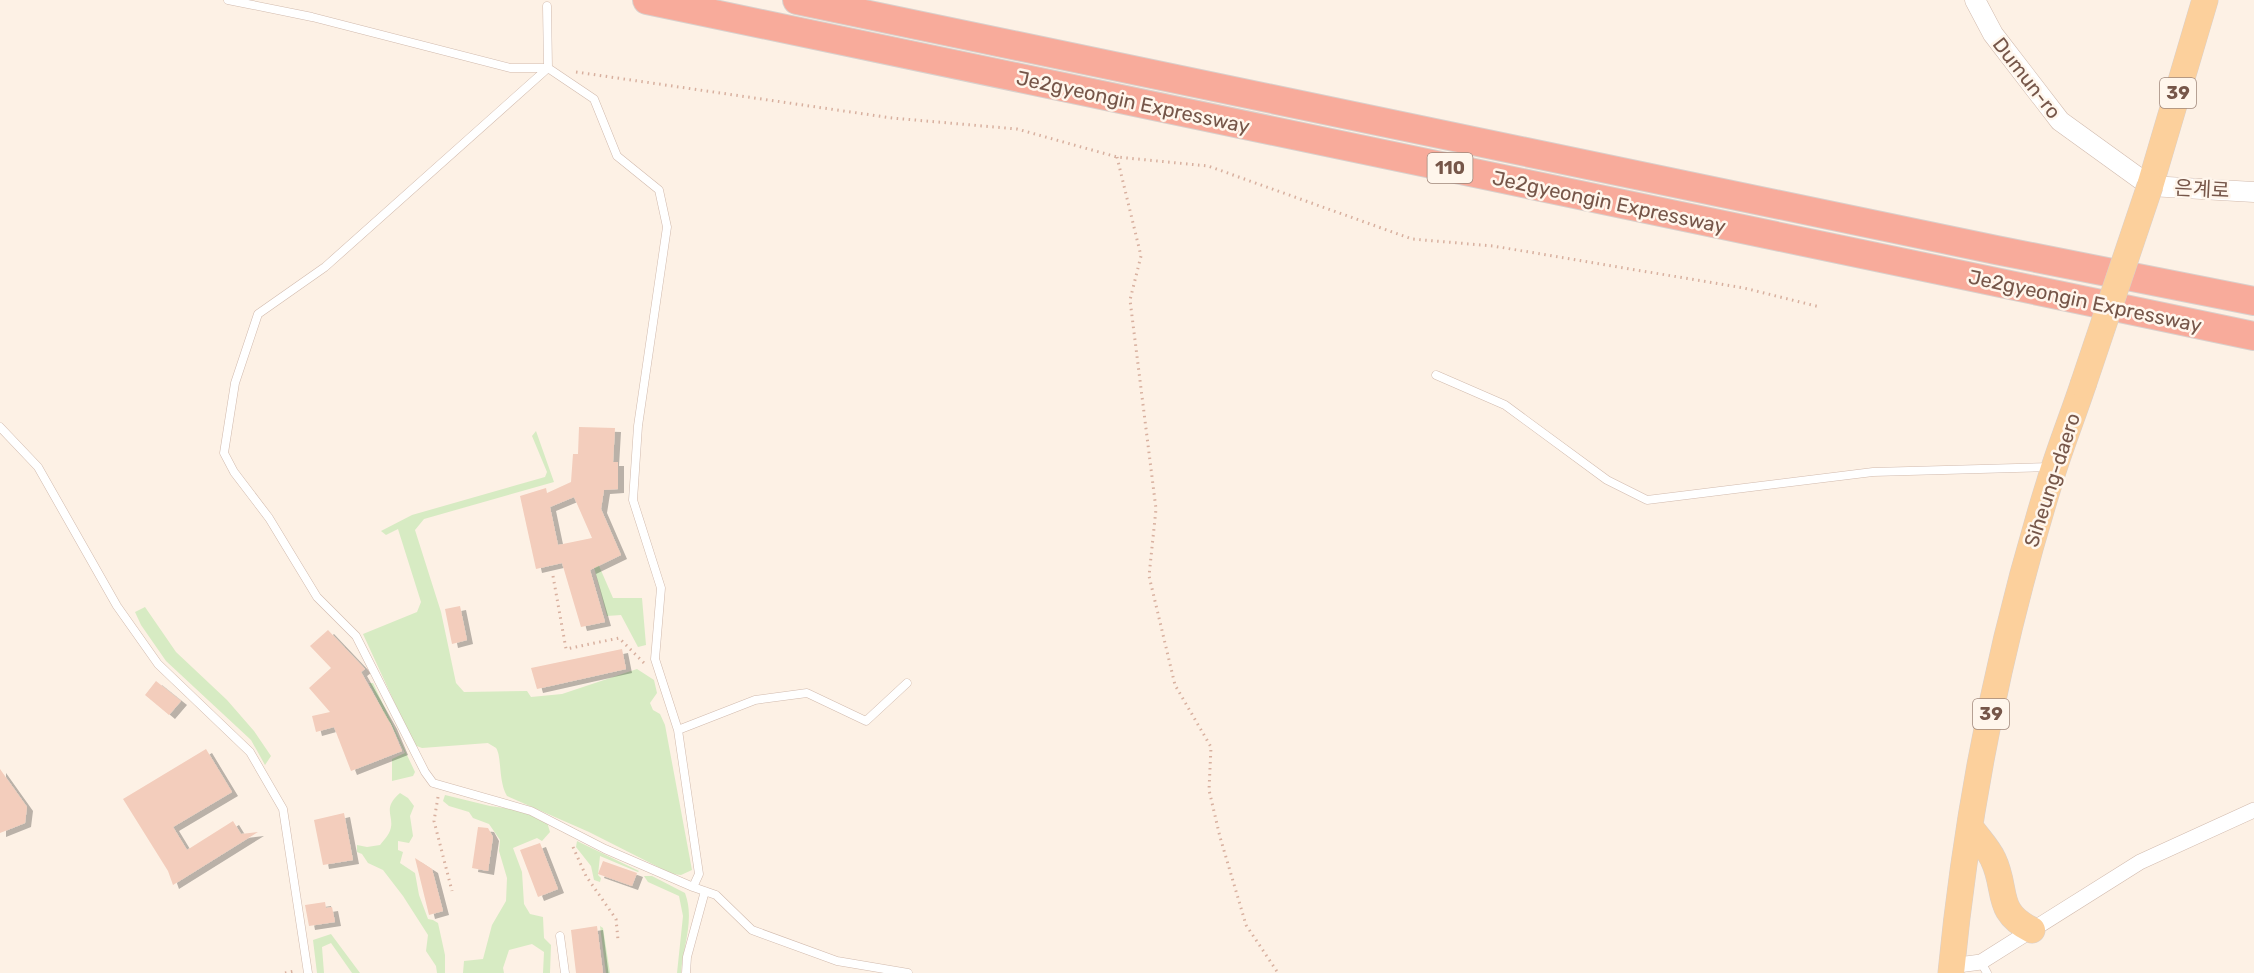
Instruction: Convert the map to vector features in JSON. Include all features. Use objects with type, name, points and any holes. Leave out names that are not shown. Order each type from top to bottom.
[{"type":"highway","name":"Je2gyeongin Expressway","points":[[647,0],[2254,336]]},
{"type":"highway","name":"Je2gyeongin Expressway","points":[[797,0],[1996,250],[2254,301]]},
{"type":"highway","points":[[834,0],[924,27]]},
{"type":"main road","name":"Siheung-daero","points":[[1951,970],[1961,888],[2000,669],[2029,552],[2055,467],[2150,186],[2205,0]]},
{"type":"main road","points":[[1971,828],[1994,859],[2007,909],[2013,919],[2032,930]]},
{"type":"street","name":"Dumun-ro","points":[[1975,0],[1993,34],[2060,122],[2150,186]]},
{"type":"street","name":"은계로","points":[[2150,186],[2254,192]]},
{"type":"street","points":[[1951,970],[1984,968],[2032,930],[2140,862],[2254,810]]},
{"type":"lane","points":[[228,0],[312,17],[510,68],[548,68],[594,99],[617,156],[659,190],[668,227],[638,426],[633,500],[661,588],[656,662],[678,730],[699,874],[693,887]]},
{"type":"lane","points":[[547,6],[548,68],[325,267],[258,314],[235,382],[224,453],[234,472],[270,518],[317,597],[356,636],[425,772],[433,783],[531,811],[605,849],[716,895],[752,930],[837,961],[908,973]]},
{"type":"lane","points":[[1436,375],[1504,405],[1607,480],[1647,500],[1874,472],[2055,467]]},
{"type":"lane","points":[[0,427],[38,467],[117,606],[158,664],[250,752],[283,809],[308,973]]},
{"type":"lane","points":[[678,730],[755,699],[807,693],[866,721],[907,683]]},
{"type":"lane","points":[[686,973],[687,957],[705,891]]},
{"type":"lane","points":[[560,936],[565,973]]},
{"type":"path","points":[[548,68],[892,118],[1017,129],[1117,157],[1208,166],[1412,239],[1515,250],[1744,288],[1820,307]]},
{"type":"path","points":[[1117,157],[1141,256],[1130,300],[1156,509],[1149,576],[1175,685],[1211,747],[1209,790],[1220,837],[1246,925],[1278,973]]},
{"type":"path","points":[[553,576],[566,649],[619,638],[645,664],[656,662]]},
{"type":"path","points":[[440,786],[434,821],[452,891]]},
{"type":"path","points":[[564,826],[586,876],[616,919],[618,940]]},
{"type":"green space","points":[[536,431],[554,482],[424,519],[415,530],[441,612],[456,683],[464,692],[527,691],[531,697],[562,694],[637,669],[654,680],[657,693],[650,703],[653,710],[660,714],[665,725],[692,870],[681,875],[672,874],[589,832],[507,796],[502,783],[498,752],[488,743],[422,748],[414,745],[363,634],[417,612],[421,602],[398,529],[386,535],[381,531],[412,515],[545,477],[547,472],[532,436]]},
{"type":"green space","points":[[590,552],[596,559],[613,598],[642,598],[646,645],[638,647],[621,615],[607,616]]},
{"type":"green space","points":[[145,607],[176,652],[227,700],[254,731],[271,756],[265,765],[251,740],[166,661],[141,625],[135,612]]},
{"type":"green space","points":[[369,683],[373,683],[415,772],[413,776],[392,781],[392,759],[405,753],[390,722],[370,730],[382,709]]},
{"type":"green space","points":[[400,793],[414,806],[410,816],[413,836],[409,843],[398,841],[398,850],[403,852],[400,863],[415,873],[419,895],[428,919],[438,923],[445,955],[445,973],[437,973],[436,966],[426,951],[428,935],[403,896],[383,870],[368,863],[362,854],[357,852],[357,845],[367,847],[380,845],[387,836],[391,827],[391,804]]},
{"type":"green space","points":[[445,795],[518,810],[547,822],[550,832],[542,841],[537,838],[513,848],[522,872],[524,904],[530,914],[543,917],[544,938],[551,945],[550,973],[543,973],[544,952],[532,944],[509,950],[503,968],[504,973],[463,973],[464,961],[483,959],[492,925],[506,901],[507,878],[499,851],[500,840],[489,824],[473,818],[469,812],[449,806],[443,801]]},
{"type":"green space","points":[[577,841],[639,871],[600,856],[598,875],[601,878],[600,882],[594,880],[591,866],[576,847]]},
{"type":"green space","points":[[644,876],[652,876],[685,893],[689,923],[681,973],[677,973],[683,916],[679,896],[648,882]]},
{"type":"green space","points":[[600,926],[603,928],[610,973],[606,973]]},
{"type":"green space","points":[[331,934],[360,973],[352,973],[331,943],[322,947],[324,973],[317,973],[313,940]]},
{"type":"building","points":[[579,427],[615,428],[613,462],[618,462],[618,489],[604,490],[601,509],[621,555],[590,570],[605,622],[581,627],[562,563],[536,569],[520,496],[546,488],[547,493],[571,482],[573,454],[578,454]],"holes":[[[574,497],[592,538],[558,545],[550,507]]]},
{"type":"building","points":[[460,606],[467,640],[452,644],[445,609]]},
{"type":"building","points":[[328,630],[365,669],[361,672],[391,725],[402,751],[351,771],[334,727],[316,732],[312,716],[330,712],[309,688],[331,668],[310,646]]},
{"type":"building","points":[[622,649],[626,669],[537,689],[531,668]]},
{"type":"building","points":[[156,681],[181,701],[169,715],[145,695]]},
{"type":"building","points":[[206,749],[232,792],[173,827],[187,850],[233,821],[241,834],[258,832],[173,885],[168,871],[123,799]]},
{"type":"building","points":[[0,769],[27,807],[25,823],[0,833]]},
{"type":"building","points":[[344,813],[353,860],[323,865],[314,820]]},
{"type":"building","points":[[478,827],[488,828],[493,837],[488,871],[472,868]]},
{"type":"building","points":[[540,843],[558,889],[538,897],[520,850]]},
{"type":"building","points":[[415,858],[432,869],[443,911],[429,915]]},
{"type":"building","points":[[603,861],[637,873],[632,886],[598,874]]},
{"type":"building","points":[[325,902],[326,908],[332,907],[335,922],[309,926],[305,905]]},
{"type":"building","points":[[597,926],[603,973],[576,973],[571,930]]}]
